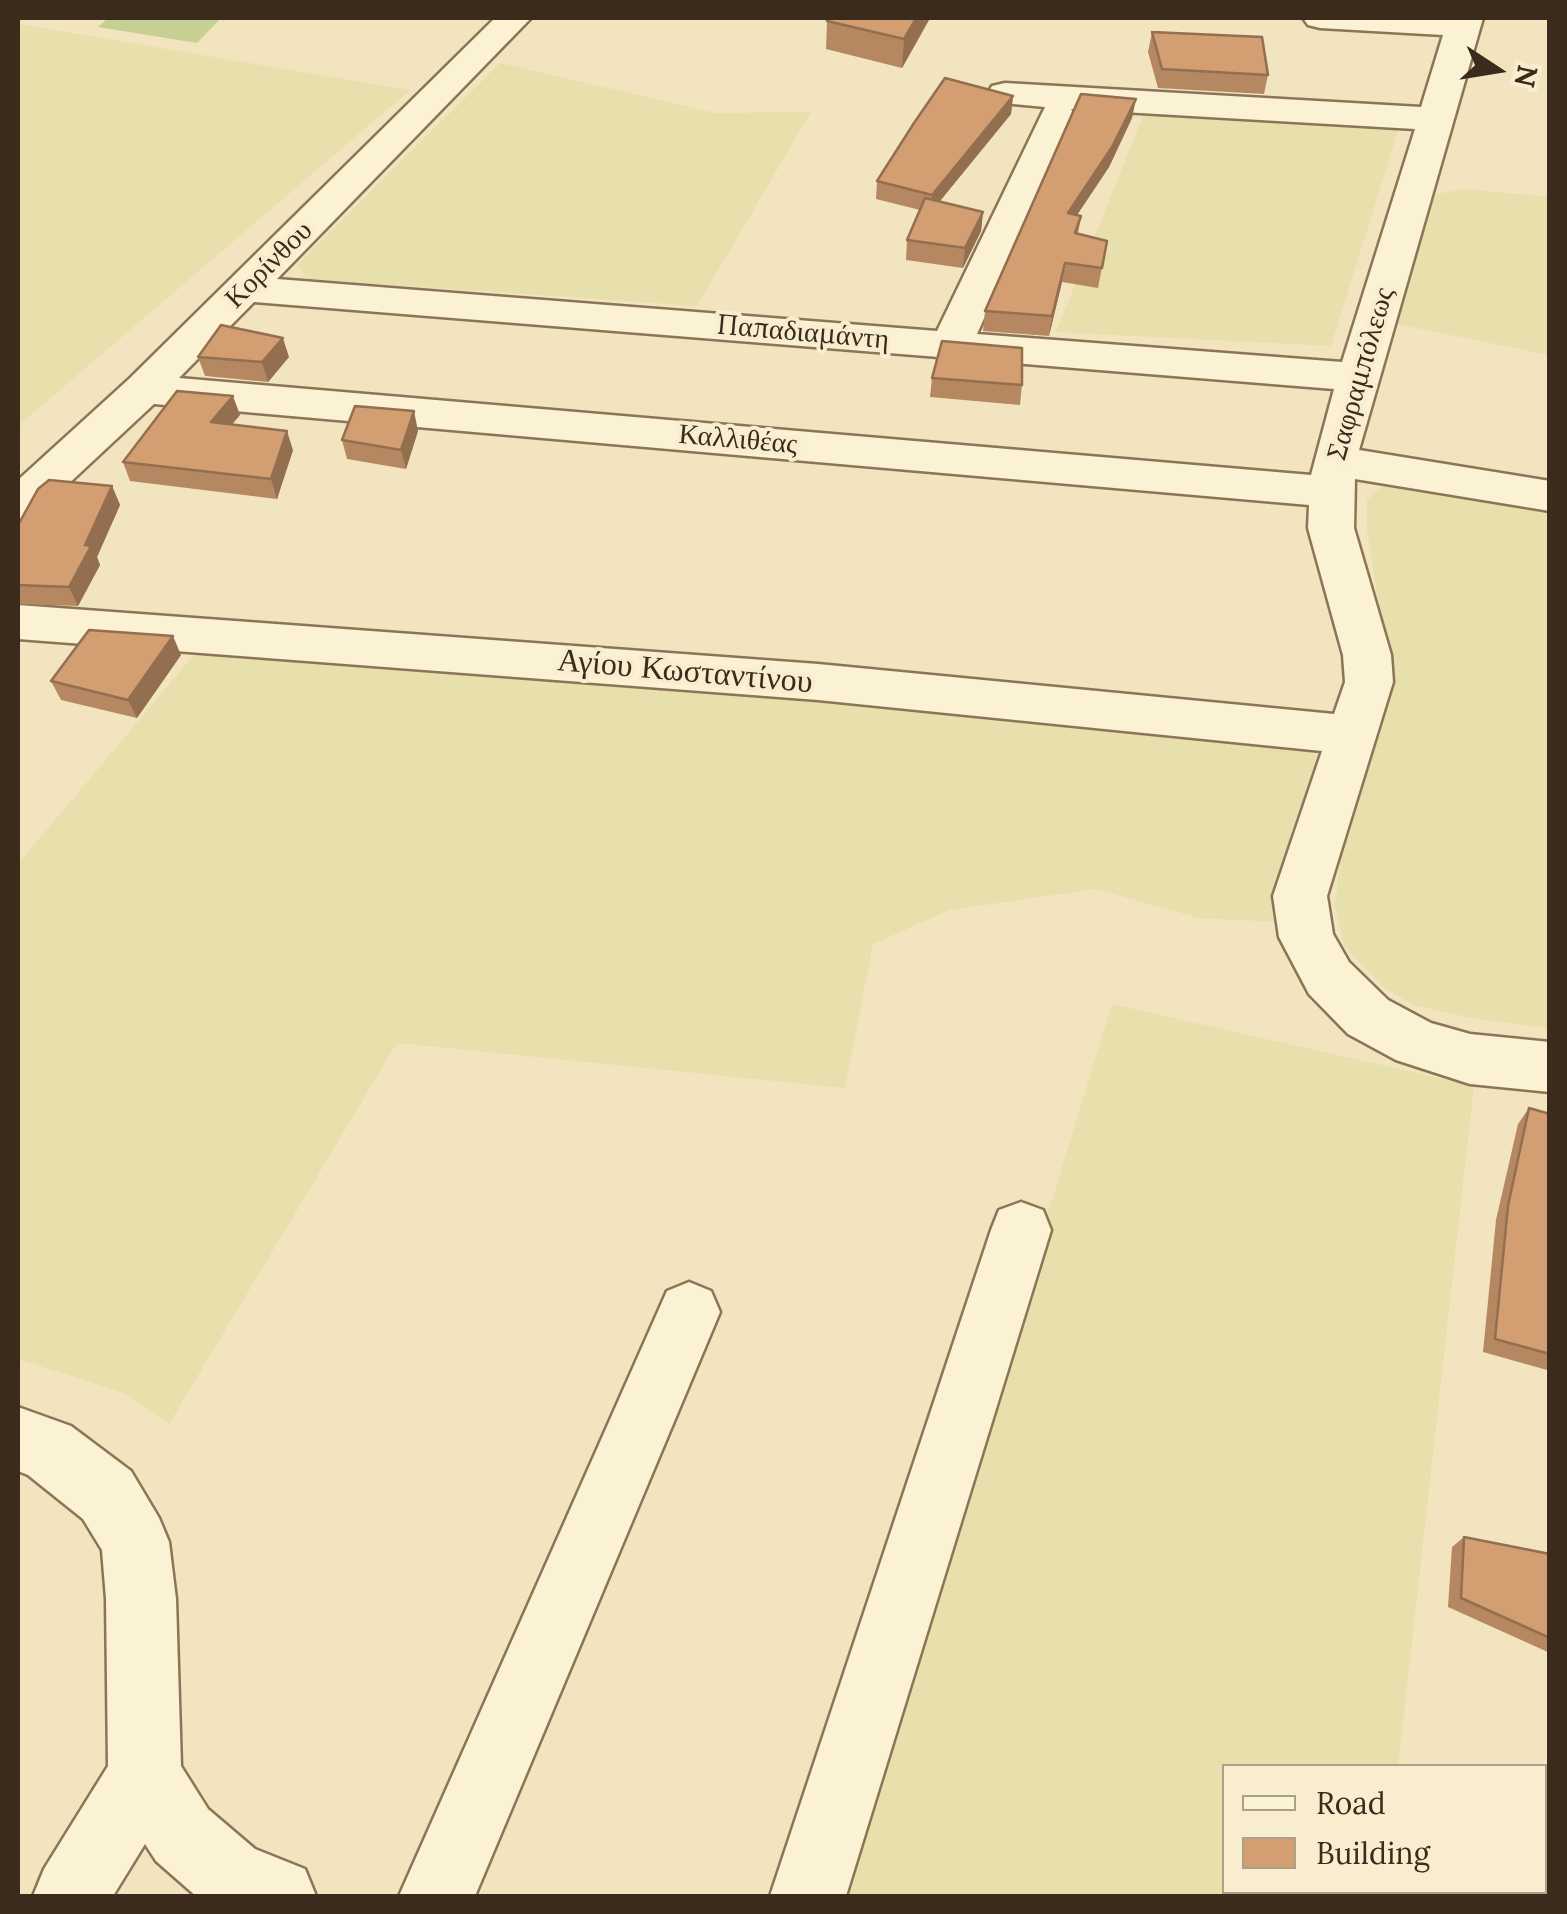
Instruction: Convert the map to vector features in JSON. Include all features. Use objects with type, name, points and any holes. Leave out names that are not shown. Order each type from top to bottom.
[{"type":"street","name":"Κορίνθου","points":[[18,505],[144,389],[514,18]]},
{"type":"street","points":[[1320,18],[1465,22]]},
{"type":"street","name":"Σαφραμπόλεως","points":[[1465,22],[1333,476],[1331,528],[1367,654],[1369,682],[1300,896],[1306,936],[1329,978],[1368,1017],[1416,1044],[1470,1060],[1550,1067]]},
{"type":"street","points":[[1005,94],[1436,119]]},
{"type":"street","points":[[951,344],[1057,115]]},
{"type":"street","name":"Παπαδιαμάντη","points":[[246,288],[1359,377]]},
{"type":"street","name":"Καλλιθέας","points":[[144,389],[1333,476],[1550,496]]},
{"type":"street","name":"Αγίου Κωσταντίνου","points":[[18,622],[818,682],[1352,735]]},
{"type":"street","points":[[808,1896],[1021,1230]]},
{"type":"street","points":[[438,1896],[689,1312]]},
{"type":"street","points":[[18,1438],[48,1449],[108,1495],[135,1542],[141,1599],[145,1775],[182,1835],[229,1876],[278,1896]]},
{"type":"street","points":[[70,1896],[145,1775]]},
{"type":"shaded area","points":[[18,24],[410,90],[18,426]]},
{"type":"shaded area","points":[[500,63],[716,113],[811,112],[697,306],[307,279],[297,265]]},
{"type":"shaded area","points":[[1145,111],[1400,124],[1331,346],[1056,332]]},
{"type":"shaded area","points":[[1465,189],[1549,197],[1549,355],[1391,323],[1431,195]]},
{"type":"shaded area","points":[[1385,483],[1549,502],[1549,1028],[1476,1019],[1413,1005],[1383,987],[1344,946],[1335,906],[1343,833],[1388,662],[1367,530],[1367,500]]},
{"type":"shaded area","points":[[203,644],[594,675],[1318,749],[1316,768],[1291,831],[1279,922],[1199,918],[1096,889],[950,910],[873,944],[845,1088],[397,1043],[169,1424],[124,1393],[18,1359],[18,864]]},
{"type":"shaded area","points":[[1112,1004],[1474,1086],[1398,1764],[1222,1764],[1222,1894],[1384,1896],[839,1896]]},
{"type":"green space","points":[[108,18],[220,19],[197,43],[98,27]]},
{"type":"building","points":[[916,18],[904,39],[827,21]]},
{"type":"building","points":[[1152,32],[1262,37],[1268,75],[1162,69]]},
{"type":"building","points":[[945,78],[1013,96],[932,195],[877,181],[914,123]]},
{"type":"building","points":[[1081,94],[1136,99],[1112,147],[1068,213],[1081,216],[1075,233],[1107,241],[1102,268],[1065,263],[1052,316],[985,311]]},
{"type":"building","points":[[925,198],[983,212],[965,248],[907,240]]},
{"type":"building","points":[[221,325],[283,338],[262,362],[198,357]]},
{"type":"building","points":[[942,341],[1022,348],[1022,385],[932,378]]},
{"type":"building","points":[[177,391],[233,396],[211,422],[287,431],[271,479],[123,462]]},
{"type":"building","points":[[355,406],[414,411],[401,450],[342,440]]},
{"type":"building","points":[[49,480],[112,486],[85,545],[91,546],[69,587],[18,585],[18,525],[38,489]]},
{"type":"building","points":[[89,630],[173,636],[128,700],[51,681]]},
{"type":"building","points":[[1529,1108],[1550,1114],[1550,1354],[1495,1339],[1508,1206]]},
{"type":"building","points":[[1464,1537],[1550,1554],[1550,1638],[1461,1598]]},
{"type":"building","points":[[1547,1798],[1550,1798],[1550,1896],[1418,1896],[1547,1894]]}]
